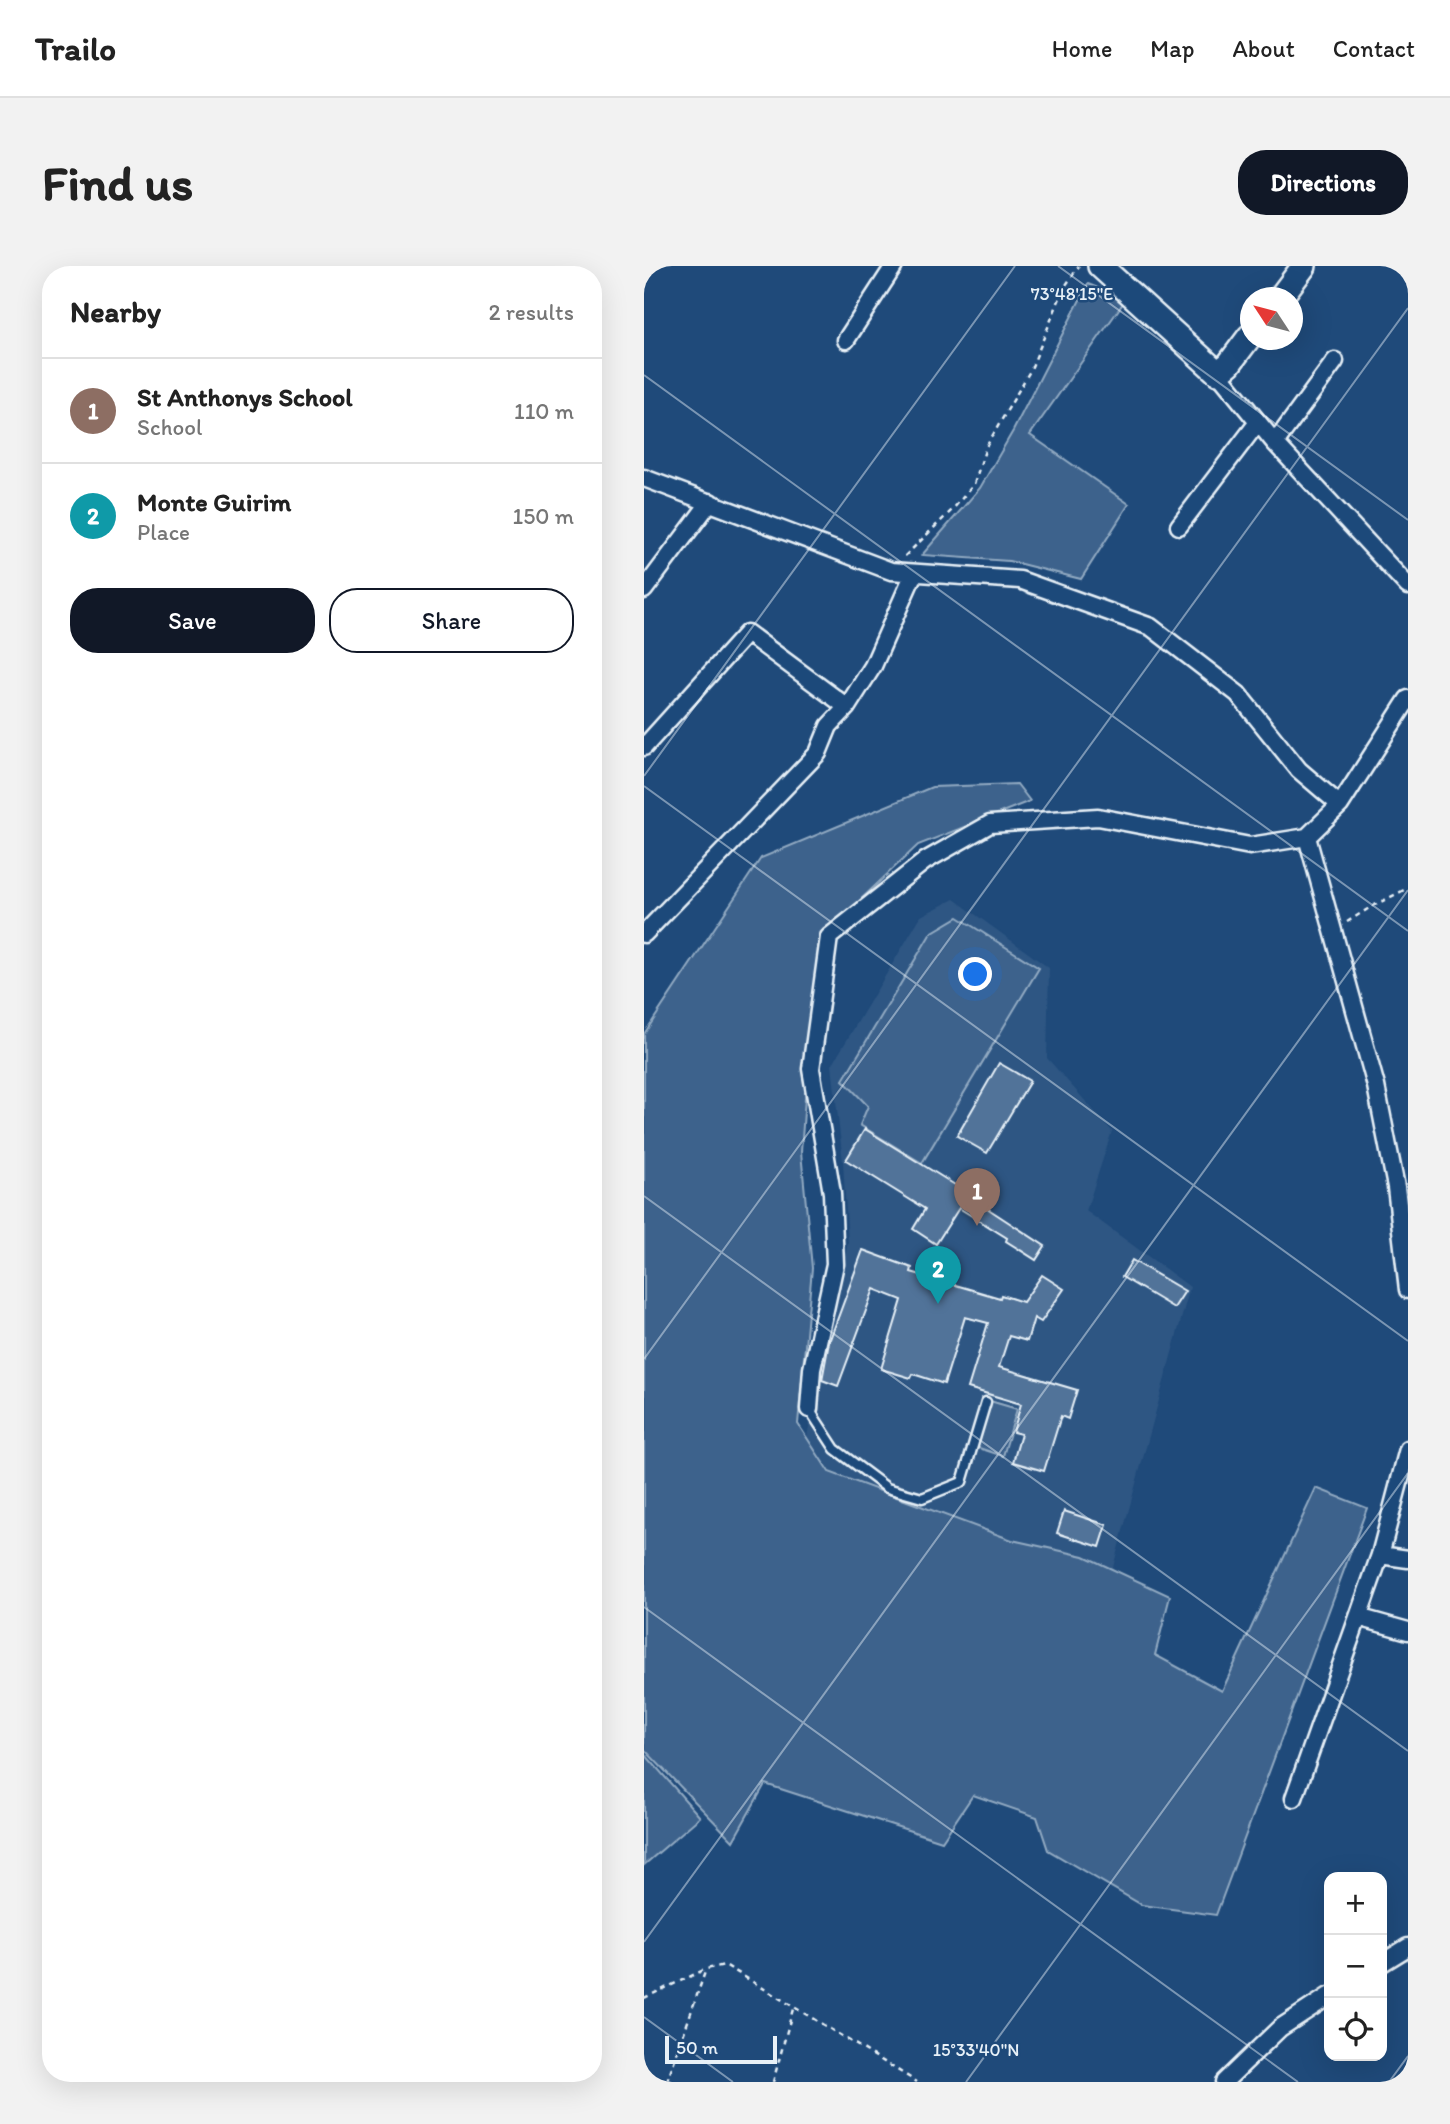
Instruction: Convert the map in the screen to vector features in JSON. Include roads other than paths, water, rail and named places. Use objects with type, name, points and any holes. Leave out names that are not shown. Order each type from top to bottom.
[{"type":"street","points":[[846,340],[894,266]]},
{"type":"street","points":[[1100,266],[1218,373],[1275,443],[1408,586]]},
{"type":"street","points":[[1288,287],[1304,266]]},
{"type":"street","points":[[1218,373],[1240,350]]},
{"type":"street","points":[[1275,443],[1335,360]]},
{"type":"street","points":[[1179,526],[1258,422]]},
{"type":"street","points":[[644,478],[891,570],[1020,580],[1152,627],[1238,694],[1299,770],[1340,805]]},
{"type":"street","points":[[644,590],[710,502]]},
{"type":"street","points":[[644,934],[818,753],[829,726],[847,707],[873,666],[914,573]]},
{"type":"street","points":[[644,747],[747,633],[847,707]]},
{"type":"street","points":[[809,1409],[812,1369],[835,1264],[832,1193],[811,1069],[829,937],[925,861],[989,824],[1097,817],[1250,846],[1307,837],[1340,805],[1408,699]]},
{"type":"street","points":[[1307,837],[1376,1086],[1396,1187],[1408,1290]]},
{"type":"street","points":[[1294,1798],[1380,1555],[1408,1449]]},
{"type":"street","points":[[1380,1555],[1408,1559]]},
{"type":"street","points":[[1358,1617],[1408,1632]]},
{"type":"street","points":[[1387,1960],[1408,1947]]},
{"type":"street","points":[[1224,2082],[1280,2028],[1326,1998]]},
{"type":"lane","points":[[809,1409],[835,1449],[887,1488],[922,1498],[962,1482],[986,1402]]},
{"type":"place","name":"St Anthonys School","points":[[977,1226]]},
{"type":"place","name":"Monte Guirim","points":[[938,1304]]}]
